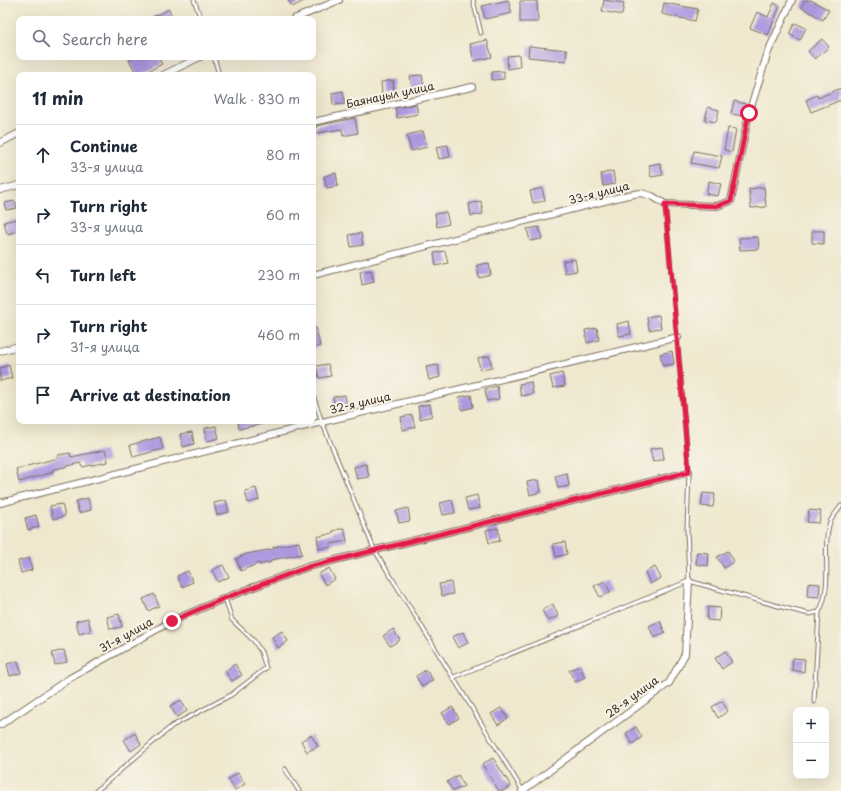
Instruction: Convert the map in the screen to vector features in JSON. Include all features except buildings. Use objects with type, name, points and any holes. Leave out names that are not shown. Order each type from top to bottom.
[{"type":"street","points":[[301,16],[339,0]]},
{"type":"street","name":"33-я улица","points":[[316,275],[628,195],[641,193],[652,196],[665,204],[717,206],[731,201],[749,113],[766,58],[792,0]]},
{"type":"street","points":[[169,72],[194,60]]},
{"type":"street","name":"Баянауыл улица","points":[[316,121],[472,88]]},
{"type":"street","points":[[0,143],[16,135]]},
{"type":"street","points":[[0,190],[16,186]]},
{"type":"street","name":"32-я улица","points":[[316,424],[678,337]]},
{"type":"street","points":[[0,351],[16,347]]},
{"type":"street","name":"32-я улица","points":[[0,503],[314,424]]},
{"type":"street","name":"31-я улица","points":[[0,725],[70,678],[172,621],[225,598],[308,567],[374,549],[689,472]]},
{"type":"street","name":"28-я улица","points":[[522,791],[669,683],[685,654],[689,581]]},
{"type":"lane","points":[[194,0],[200,16]]},
{"type":"lane","points":[[473,0],[481,33]]},
{"type":"lane","points":[[215,60],[218,72]]},
{"type":"lane","points":[[665,204],[689,472],[687,529],[689,581]]},
{"type":"lane","points":[[316,404],[374,549],[454,677],[522,791]]},
{"type":"lane","points":[[814,702],[819,612],[825,595],[828,535],[831,521],[841,506]]},
{"type":"lane","points":[[454,677],[689,581],[809,614],[819,612]]},
{"type":"lane","points":[[96,791],[172,726],[231,695],[266,668],[261,652],[254,641],[232,620],[225,598]]},
{"type":"lane","points":[[285,769],[299,791]]},
{"type":"route","points":[[172,621],[225,598],[308,567],[374,549],[689,472],[665,204],[717,206],[731,201],[749,113]]}]
